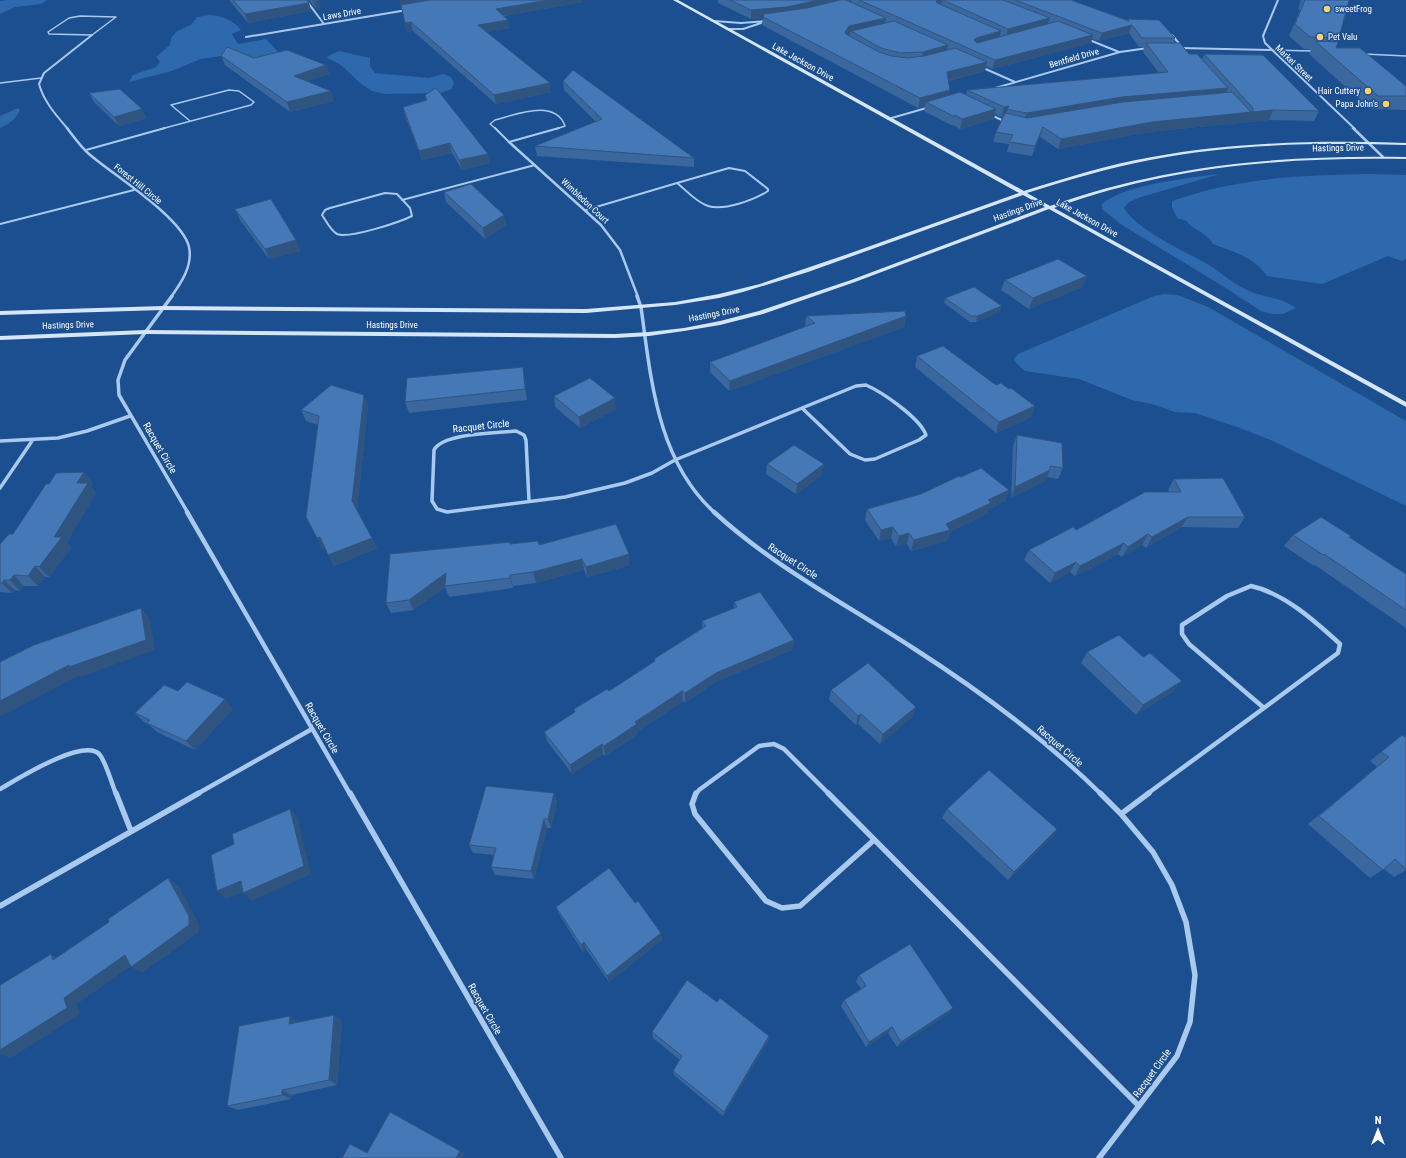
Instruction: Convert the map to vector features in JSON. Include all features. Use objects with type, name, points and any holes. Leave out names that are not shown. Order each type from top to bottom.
[{"type":"street","points":[[306,0],[324,24]]},
{"type":"street","name":"Lake Jackson Drive","points":[[675,0],[1406,404]]},
{"type":"street","name":"Market Street","points":[[1278,0],[1263,36],[1265,43],[1270,50],[1383,157]]},
{"type":"street","name":"Laws Drive","points":[[246,37],[410,9]]},
{"type":"street","points":[[729,29],[743,29],[771,20]]},
{"type":"street","points":[[714,21],[741,23],[764,22]]},
{"type":"street","points":[[1170,34],[1188,54]]},
{"type":"street","points":[[41,78],[52,65],[92,35]]},
{"type":"street","points":[[1084,38],[1120,52]]},
{"type":"street","name":"Bentfield Drive","points":[[985,91],[1120,52],[1154,48]]},
{"type":"street","points":[[1175,48],[1270,50]]},
{"type":"street","points":[[981,67],[1015,82]]},
{"type":"street","name":"Forest Hill Circle","points":[[41,78],[39,84],[42,94],[54,113],[86,150],[168,217],[184,236],[189,247],[189,262],[184,279],[163,308]]},
{"type":"street","points":[[888,119],[936,105]]},
{"type":"street","points":[[985,112],[1008,122]]},
{"type":"street","name":"Wimbledon Court","points":[[509,142],[586,210],[605,229],[620,250],[631,276],[641,307]]},
{"type":"street","name":"Hastings Drive","points":[[0,313],[163,308],[586,311],[641,307],[686,301],[760,286],[1024,194],[1116,166],[1204,150],[1290,143],[1406,144]]},
{"type":"street","name":"Hastings Drive","points":[[0,338],[145,332],[614,336],[645,334],[702,326],[751,316],[852,282],[1050,208],[1120,186],[1210,167],[1260,161],[1312,158],[1406,158]]},
{"type":"street","name":"Racquet Circle","points":[[641,307],[653,391],[675,460],[688,484],[708,508],[741,537],[914,648],[1002,708],[1069,763],[1121,814],[1153,852],[1172,885],[1186,922],[1195,976],[1190,1022],[1177,1056],[1099,1158]]},
{"type":"street","name":"Racquet Circle","points":[[163,308],[125,360],[118,380],[120,395],[130,416],[561,1158]]},
{"type":"street","name":"Racquet Circle","points":[[529,501],[526,440],[524,435],[516,432],[450,438],[436,446],[434,450],[432,501],[436,508],[447,512],[529,501],[580,494],[608,488],[651,473],[675,460],[802,408],[856,386],[866,385],[877,390],[920,424],[926,435],[919,440],[876,459],[865,460],[850,454],[802,408]]},
{"type":"street","points":[[0,441],[32,441],[58,438],[87,431],[130,416]]},
{"type":"street","points":[[0,488],[32,441]]},
{"type":"street","points":[[1121,814],[1265,708],[1338,653],[1340,644],[1330,635],[1270,592],[1251,586],[1240,589],[1182,625],[1182,634],[1189,644],[1265,708]]},
{"type":"street","points":[[0,906],[312,729]]},
{"type":"street","points":[[874,840],[800,906],[786,909],[776,908],[766,901],[695,814],[692,807],[693,797],[699,790],[759,746],[774,744],[784,749],[1139,1106]]},
{"type":"street","points":[[0,789],[64,756],[79,750],[92,750],[100,755],[131,831]]},
{"type":"lane","points":[[116,16],[92,35],[52,34],[48,32],[74,17],[116,16]]},
{"type":"lane","points":[[1270,50],[1316,52]]},
{"type":"lane","points":[[1361,54],[1406,56]]},
{"type":"lane","points":[[0,83],[41,78]]},
{"type":"lane","points":[[86,150],[251,105],[254,102],[239,91],[229,90],[171,105],[190,121]]},
{"type":"lane","points":[[543,110],[552,112],[566,124],[558,130],[509,142],[490,124],[490,122],[543,110]]},
{"type":"lane","points":[[402,200],[535,165]]},
{"type":"lane","points":[[586,210],[677,184],[734,168],[745,171],[768,189],[768,191],[763,194],[724,206],[713,207],[704,204],[677,184]]},
{"type":"lane","points":[[0,224],[134,190]]},
{"type":"lane","points":[[385,193],[397,194],[402,200],[412,212],[412,216],[346,235],[336,234],[322,215],[325,210],[330,208],[385,193]]},
{"type":"shaded area","points":[[47,0],[41,4],[15,7],[0,14],[0,1]]},
{"type":"shaded area","points":[[210,15],[227,19],[241,30],[232,34],[238,44],[266,39],[279,53],[301,66],[227,55],[201,59],[172,71],[129,82],[133,75],[156,67],[160,62],[156,57],[170,45],[171,38],[177,31],[191,25],[197,17]]},
{"type":"shaded area","points":[[339,51],[370,58],[370,66],[375,73],[429,78],[443,74],[451,77],[454,83],[452,89],[440,93],[384,94],[372,91],[360,83],[341,65],[326,57]]},
{"type":"shaded area","points":[[18,108],[20,110],[14,119],[0,128],[0,116]]},
{"type":"shaded area","points":[[1220,174],[1141,197],[1129,202],[1124,208],[1130,216],[1149,232],[1209,265],[1240,286],[1252,292],[1283,301],[1296,308],[1283,314],[1271,314],[1261,311],[1122,225],[1102,209],[1102,204],[1112,197],[1126,191],[1158,183]]},
{"type":"shaded area","points":[[1318,175],[1406,175],[1406,259],[1402,261],[1388,256],[1322,284],[1267,276],[1262,269],[1250,260],[1213,244],[1207,236],[1192,227],[1187,221],[1177,218],[1172,207],[1172,201],[1220,187],[1269,179]]},
{"type":"shaded area","points":[[1164,294],[1178,295],[1208,307],[1406,421],[1406,506],[1273,441],[1237,427],[1195,413],[1175,412],[1152,404],[1132,400],[1079,379],[1025,371],[1014,359],[1018,354],[1154,296]]},
{"type":"building","points":[[233,0],[307,0],[309,3],[245,14]]},
{"type":"building","points":[[429,0],[549,0],[496,9],[508,20],[478,25],[550,83],[494,95],[411,22],[405,23],[401,5]]},
{"type":"building","points":[[730,0],[818,0],[787,7],[751,10]]},
{"type":"building","points":[[840,0],[846,0],[886,18],[849,26],[845,32],[846,34],[879,52],[891,56],[908,58],[924,56],[955,48],[987,62],[947,72],[950,90],[920,98],[763,17],[764,14],[807,8]]},
{"type":"building","points":[[859,0],[936,0],[937,3],[1001,31],[976,38],[974,40],[977,43],[1058,21],[1093,35],[995,60]]},
{"type":"building","points":[[943,0],[1003,0],[1050,18],[1008,29]]},
{"type":"building","points":[[1015,0],[1071,0],[1129,21],[1128,19],[1159,20],[1175,38],[1142,38],[1132,25],[1102,33]]},
{"type":"building","points":[[1305,0],[1349,0],[1339,38],[1310,37],[1295,24]]},
{"type":"building","points":[[894,21],[948,45],[923,52],[900,53],[881,48],[851,31]]},
{"type":"building","points":[[1315,41],[1338,42],[1336,48],[1360,48],[1406,86],[1406,96],[1378,96]]},
{"type":"building","points":[[1146,43],[1180,43],[1189,54],[1197,54],[1228,88],[1122,97],[1027,113],[1007,109],[1009,106],[1004,107],[967,90],[1168,72]]},
{"type":"building","points":[[227,47],[254,58],[287,50],[326,65],[294,76],[331,91],[287,102],[221,56]]},
{"type":"building","points":[[1204,54],[1263,55],[1319,111],[1273,110],[1253,112],[1253,108]]},
{"type":"building","points":[[573,70],[694,158],[535,146],[602,119],[563,81]]},
{"type":"building","points":[[436,88],[488,154],[459,160],[450,143],[419,151],[403,107],[427,100],[425,95]]},
{"type":"building","points":[[120,89],[142,109],[114,117],[89,93]]},
{"type":"building","points":[[960,92],[996,109],[962,119],[926,102]]},
{"type":"building","points":[[1232,92],[1250,111],[1253,112],[1152,122],[1061,139],[1043,127],[1035,146],[1009,142],[1013,135],[996,132],[1005,113],[1027,118],[1123,102]]},
{"type":"building","points":[[471,184],[504,215],[483,228],[444,192]]},
{"type":"building","points":[[271,199],[296,240],[265,249],[235,209]]},
{"type":"building","points":[[1058,259],[1087,276],[1033,298],[1005,280]]},
{"type":"building","points":[[974,287],[1002,306],[977,316],[971,316],[945,298]]},
{"type":"building","points":[[905,311],[906,316],[730,381],[710,362],[815,323],[806,316]]},
{"type":"building","points":[[943,346],[996,385],[1001,383],[1009,389],[1011,388],[1035,406],[999,422],[917,356]]},
{"type":"building","points":[[523,367],[525,389],[405,402],[407,378]]},
{"type":"building","points":[[590,378],[615,398],[579,417],[554,396]]},
{"type":"building","points":[[331,385],[364,395],[352,501],[372,538],[328,555],[320,537],[317,538],[306,517],[319,416],[301,410]]},
{"type":"building","points":[[1017,435],[1062,443],[1063,468],[1050,466],[1050,470],[1015,487]]},
{"type":"building","points":[[794,445],[824,464],[797,484],[767,464]]},
{"type":"building","points":[[981,468],[1009,490],[988,500],[991,503],[946,524],[950,530],[914,540],[909,533],[899,536],[893,527],[881,530],[867,509],[921,494],[959,476],[961,477]]},
{"type":"building","points":[[84,472],[77,483],[88,483],[54,537],[62,537],[39,567],[35,566],[28,576],[14,575],[10,580],[4,580],[0,583],[0,544],[9,534],[13,534],[46,484],[49,484],[56,473]]},
{"type":"building","points":[[1223,478],[1245,517],[1188,517],[1152,537],[1148,534],[1128,547],[1124,543],[1080,566],[1076,562],[1055,573],[1029,550],[1073,527],[1076,530],[1145,492],[1181,492],[1174,479]]},
{"type":"building","points":[[1321,517],[1406,574],[1406,610],[1324,554],[1323,555],[1293,535]]},
{"type":"building","points":[[616,524],[629,554],[586,567],[582,559],[533,572],[510,575],[510,578],[445,586],[446,573],[409,600],[386,603],[390,554],[510,542],[510,544],[538,541],[539,545]]},
{"type":"building","points":[[760,592],[794,640],[716,673],[685,693],[682,691],[635,722],[637,724],[604,746],[602,744],[570,765],[544,732],[575,712],[574,709],[607,689],[609,691],[655,661],[654,659],[706,626],[702,621],[737,607],[734,602]]},
{"type":"building","points":[[141,608],[146,640],[69,667],[69,665],[0,701],[0,662],[34,645]]},
{"type":"building","points":[[1119,635],[1143,657],[1150,653],[1182,681],[1143,705],[1087,652]]},
{"type":"building","points":[[868,663],[916,707],[883,734],[861,714],[858,716],[831,690]]},
{"type":"building","points":[[187,682],[225,699],[186,741],[147,723],[150,720],[135,713],[164,685],[178,691]]},
{"type":"building","points":[[1402,735],[1404,737],[1406,736],[1406,869],[1395,859],[1383,870],[1319,816],[1389,757],[1381,752]]},
{"type":"building","points":[[989,770],[1057,829],[1014,872],[947,809]]},
{"type":"building","points":[[486,786],[554,793],[548,819],[544,819],[531,871],[491,867],[496,848],[469,845]]},
{"type":"building","points":[[290,809],[304,866],[243,893],[241,881],[217,891],[211,855],[234,844],[232,834]]},
{"type":"building","points":[[609,868],[635,903],[638,901],[661,933],[607,976],[584,942],[581,945],[556,907]]},
{"type":"building","points":[[168,878],[189,916],[189,925],[131,967],[125,955],[64,998],[67,1008],[0,1050],[0,985],[51,954],[53,960],[109,922],[108,919]]},
{"type":"building","points":[[910,944],[953,1008],[901,1042],[892,1027],[869,1042],[844,1000],[866,986],[859,975]]},
{"type":"building","points":[[687,980],[717,1002],[720,998],[769,1036],[724,1112],[673,1071],[682,1056],[652,1032]]},
{"type":"building","points":[[334,1015],[329,1080],[282,1090],[282,1095],[227,1106],[239,1026],[290,1016],[289,1024]]},
{"type":"building","points":[[390,1112],[460,1151],[456,1158],[342,1158],[350,1144],[367,1153]]},
{"type":"place","name":"sweetFrog","points":[[1327,9]]},
{"type":"place","name":"Pet Valu","points":[[1320,37]]},
{"type":"place","name":"Hair Cuttery","points":[[1368,91]]},
{"type":"place","name":"Papa John's","points":[[1386,104]]}]
